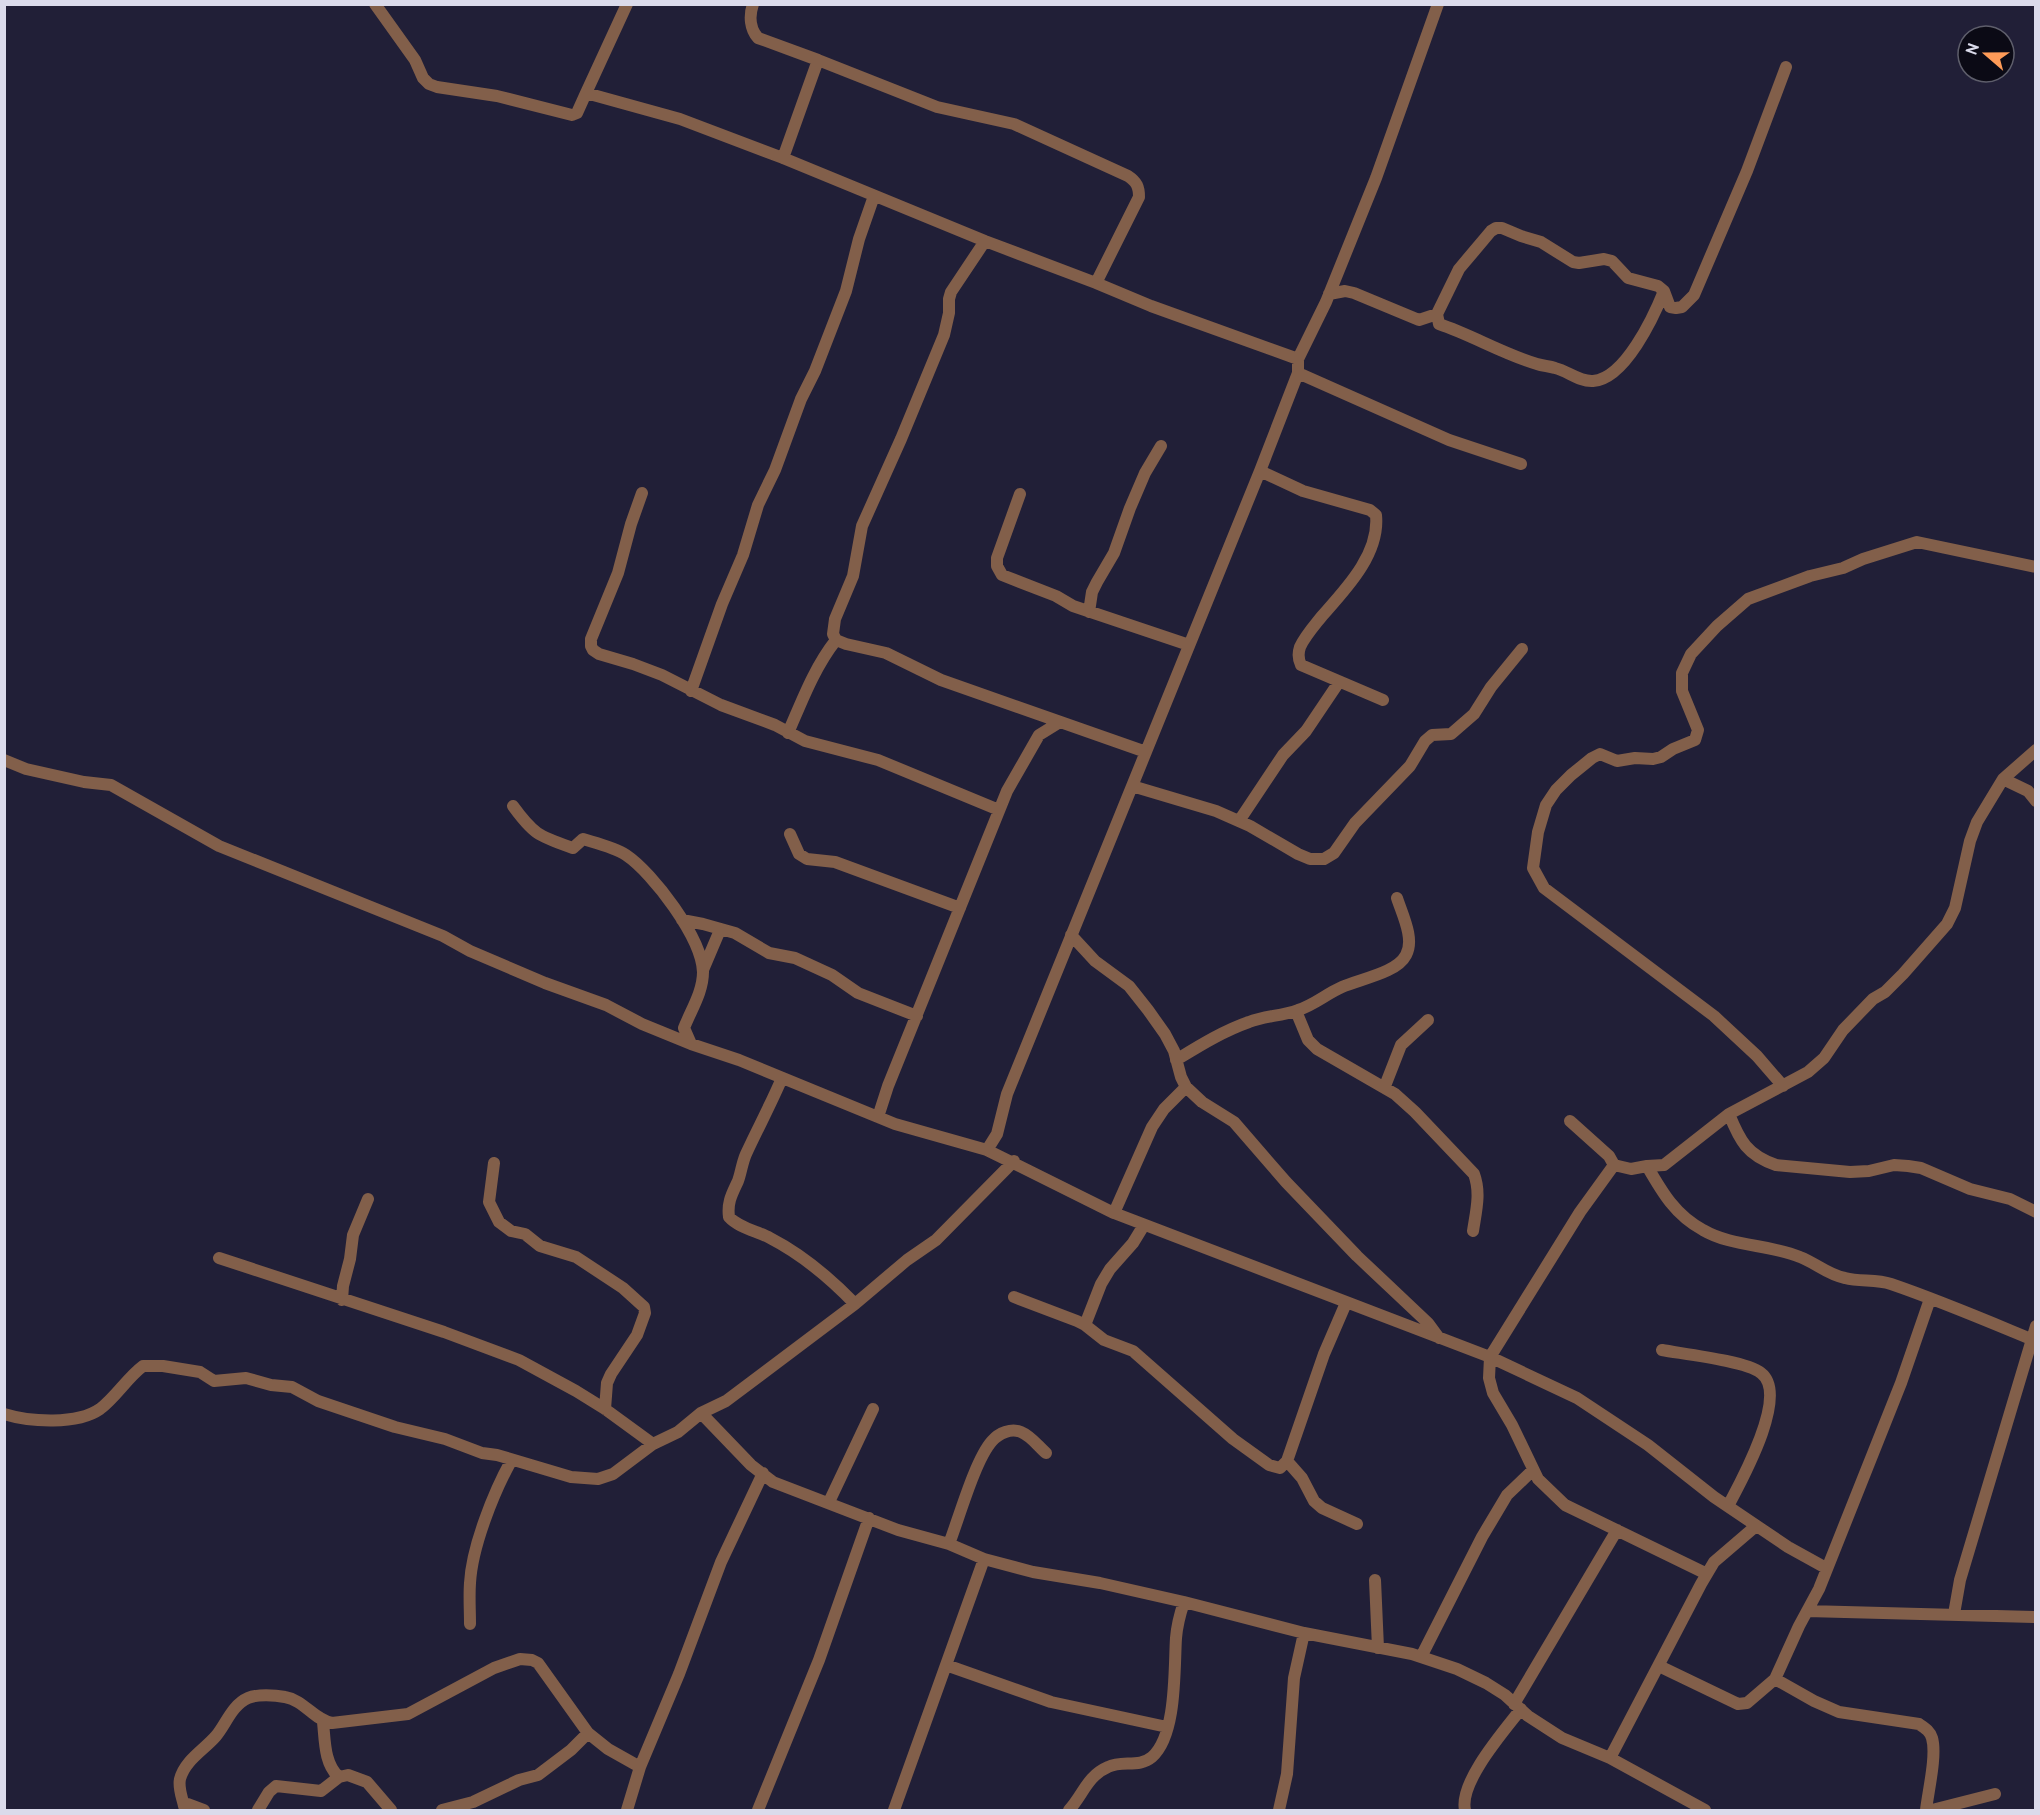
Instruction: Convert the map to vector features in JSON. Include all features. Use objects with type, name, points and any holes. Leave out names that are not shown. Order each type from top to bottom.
[{"type":"street","points":[[375,4],[415,60],[423,78],[429,84],[497,96],[572,115],[577,113],[627,4]]},
{"type":"street","points":[[586,93],[620,4]]},
{"type":"street","points":[[753,4],[751,22],[753,32],[758,38],[937,107],[1014,124],[1135,181],[1139,189],[1139,197],[1096,283]]},
{"type":"street","points":[[987,1149],[997,1134],[1007,1094],[1260,471],[1298,373],[1298,359],[1329,294],[1376,178],[1438,4]]},
{"type":"street","points":[[783,158],[818,60]]},
{"type":"street","points":[[1664,291],[1644,335],[1627,358],[1607,376],[1592,382],[1530,361],[1439,324],[1437,314],[1458,269],[1496,228],[1541,242],[1574,262],[1604,259],[1612,261],[1633,281],[1658,286],[1664,291],[1670,307],[1682,307],[1694,296],[1747,171],[1786,67]]},
{"type":"street","points":[[586,93],[680,119],[1151,306],[1298,359]]},
{"type":"street","points":[[691,691],[742,555],[758,505],[775,470],[801,399],[815,371],[846,291],[859,239],[874,196]]},
{"type":"street","points":[[985,241],[951,291],[944,335],[901,440],[862,526],[853,576],[835,619],[833,634],[836,640],[886,653],[941,680],[1146,752]]},
{"type":"street","points":[[1329,294],[1345,291],[1354,293],[1419,320],[1437,314]]},
{"type":"street","points":[[1298,373],[1449,440],[1521,464]]},
{"type":"street","points":[[1089,612],[1092,592],[1114,553],[1144,473],[1161,446]]},
{"type":"street","points":[[1260,471],[1303,490],[1370,510],[1376,514],[1377,526],[1372,544],[1360,568],[1345,590],[1311,630],[1300,647],[1298,658],[1301,665],[1383,700]]},
{"type":"street","points":[[642,493],[631,524],[622,561],[591,639],[591,646],[598,654],[662,675],[721,705],[775,725],[805,741],[878,760],[999,810]]},
{"type":"street","points":[[1020,495],[997,558],[999,572],[1007,578],[1089,612],[1189,645]]},
{"type":"street","points":[[1783,1086],[1757,1056],[1714,1016],[1544,888],[1533,868],[1538,832],[1546,805],[1556,790],[1571,775],[1600,754],[1617,761],[1635,758],[1653,759],[1695,740],[1698,730],[1682,691],[1682,673],[1691,654],[1717,626],[1748,599],[1801,579],[1843,568],[1863,559],[1917,542],[2036,567]]},
{"type":"street","points":[[788,733],[813,675],[836,640]]},
{"type":"street","points":[[1132,786],[1216,811],[1239,821],[1298,854],[1310,859],[1324,859],[1334,852],[1355,824],[1410,766],[1425,741],[1432,735],[1451,734],[1474,714],[1491,687],[1522,649]]},
{"type":"street","points":[[1239,821],[1279,760],[1306,731],[1339,682]]},
{"type":"street","points":[[1035,712],[1039,735]]},
{"type":"street","points":[[878,1117],[888,1086],[1007,791],[1039,735],[1060,722]]},
{"type":"street","points":[[1570,1121],[1609,1156],[1614,1165],[1631,1169],[1664,1165],[1729,1114],[1808,1072],[1824,1058],[1843,1030],[1873,999],[1885,992],[1903,974],[1947,924],[1955,908],[1970,841],[1977,822],[2003,779],[2036,750]]},
{"type":"street","points":[[4,760],[26,770],[111,786],[219,846],[443,936],[470,951],[606,1005],[642,1024],[739,1060],[896,1124],[987,1149],[1114,1213],[1490,1357],[1577,1398],[1648,1444],[1756,1526],[1826,1568]]},
{"type":"street","points":[[2003,779],[2028,791],[2036,801]]},
{"type":"street","points":[[513,806],[528,827],[538,835],[573,848],[583,839],[627,856],[658,886],[682,920],[693,938],[703,971]]},
{"type":"street","points":[[790,834],[799,854],[807,859],[835,862],[960,908]]},
{"type":"street","points":[[1176,1060],[1207,1041],[1248,1022],[1296,1011],[1316,1003],[1339,988],[1399,964],[1406,955],[1409,945],[1407,929],[1397,898]]},
{"type":"street","points":[[682,920],[704,924],[747,939],[769,953],[795,958],[817,968],[858,993],[917,1016]]},
{"type":"street","points":[[691,1044],[684,1028],[698,994],[703,971],[720,930]]},
{"type":"street","points":[[1071,935],[1095,961],[1129,986],[1165,1034],[1186,1088],[1202,1102],[1234,1122],[1286,1182],[1357,1256],[1428,1323],[1440,1338]]},
{"type":"street","points":[[1296,1011],[1308,1040],[1317,1049],[1385,1086],[1415,1112],[1474,1174],[1478,1185],[1478,1199],[1473,1231]]},
{"type":"street","points":[[1385,1086],[1401,1045],[1428,1020]]},
{"type":"street","points":[[782,1078],[745,1157],[730,1196],[729,1216],[742,1226],[770,1238],[814,1266],[855,1304]]},
{"type":"street","points":[[1114,1213],[1152,1127],[1164,1109],[1186,1088]]},
{"type":"street","points":[[1729,1114],[1741,1143],[1766,1162],[1776,1166],[1850,1172],[1869,1171],[1894,1165],[1922,1168],[1970,1189],[2010,1198],[2036,1212]]},
{"type":"street","points":[[997,1134],[1009,1159]]},
{"type":"street","points":[[4,1414],[46,1421],[68,1420],[91,1414],[101,1408],[143,1366],[163,1366],[200,1372],[214,1381],[246,1378],[271,1385],[292,1387],[318,1401],[395,1427],[445,1439],[473,1451],[497,1455],[571,1477],[598,1479],[613,1474],[653,1444],[678,1432],[701,1413],[726,1401],[855,1304],[936,1239],[1009,1159]]},
{"type":"street","points":[[494,1163],[489,1202],[499,1222],[511,1231],[525,1234],[540,1246],[576,1257],[623,1287],[644,1307],[645,1313],[637,1335],[607,1383],[605,1409]]},
{"type":"street","points":[[1614,1165],[1580,1212],[1490,1357],[1489,1378],[1494,1393],[1533,1470],[1550,1492],[1565,1505],[1707,1574]]},
{"type":"street","points":[[1647,1166],[1668,1202],[1704,1232],[1799,1256],[1829,1273],[1844,1278],[1880,1281],[1966,1312],[2031,1339]]},
{"type":"street","points":[[342,1300],[353,1235],[368,1199]]},
{"type":"street","points":[[1085,1325],[1101,1284],[1144,1225]]},
{"type":"street","points":[[219,1258],[444,1332],[519,1360],[605,1409],[653,1444]]},
{"type":"street","points":[[1014,1297],[1085,1325],[1104,1340],[1132,1351],[1233,1439],[1269,1465],[1280,1468],[1287,1461],[1324,1354],[1346,1303]]},
{"type":"street","points":[[1659,1666],[1738,1704],[1747,1703],[1775,1679],[1819,1589],[1901,1383],[1930,1299]]},
{"type":"street","points":[[1954,1614],[1960,1580],[2036,1326]]},
{"type":"street","points":[[1662,1350],[1705,1357],[1752,1369],[1762,1374],[1768,1381],[1768,1412],[1764,1429],[1755,1453],[1728,1506]]},
{"type":"street","points":[[829,1502],[873,1408]]},
{"type":"street","points":[[701,1413],[751,1465],[773,1482],[898,1530],[950,1544],[984,1559],[1033,1572],[1100,1583],[1184,1602],[1304,1633],[1421,1657],[1457,1669],[1486,1683],[1541,1726],[1562,1738],[1610,1758],[1705,1810]]},
{"type":"street","points":[[950,1544],[981,1457],[992,1440],[1004,1431],[1019,1431],[1046,1453]]},
{"type":"street","points":[[470,1624],[470,1582],[474,1553],[501,1479],[511,1461]]},
{"type":"street","points":[[1287,1461],[1302,1478],[1314,1501],[1322,1508],[1357,1524]]},
{"type":"street","points":[[1421,1657],[1482,1537],[1507,1495],[1533,1470]]},
{"type":"street","points":[[627,1810],[640,1767],[679,1674],[721,1562],[763,1473]]},
{"type":"street","points":[[758,1810],[819,1660],[868,1518]]},
{"type":"street","points":[[1610,1758],[1714,1562],[1756,1526]]},
{"type":"street","points":[[1465,1810],[1465,1798],[1475,1773],[1518,1707],[1617,1530]]},
{"type":"street","points":[[894,1810],[984,1559]]},
{"type":"street","points":[[1375,1580],[1378,1648]]},
{"type":"street","points":[[1070,1810],[1082,1789],[1098,1772],[1110,1765],[1143,1763],[1153,1756],[1161,1744],[1167,1727],[1172,1698],[1178,1624],[1184,1602]]},
{"type":"street","points":[[1808,1611],[2036,1617]]},
{"type":"street","points":[[1279,1810],[1287,1774],[1294,1677],[1304,1633]]},
{"type":"street","points":[[204,1810],[184,1806],[180,1778],[193,1758],[215,1738],[235,1708],[248,1698],[286,1697],[305,1706],[323,1722],[339,1723],[408,1714],[494,1668],[520,1659],[532,1660],[538,1664],[588,1733],[608,1749],[640,1767]]},
{"type":"street","points":[[946,1665],[1051,1702],[1167,1727]]},
{"type":"street","points":[[1775,1679],[1839,1712],[1919,1724],[1926,1728],[1932,1736],[1933,1749],[1926,1810]]},
{"type":"street","points":[[323,1722],[327,1756],[332,1770],[339,1777]]},
{"type":"street","points":[[441,1810],[473,1802],[519,1780],[538,1775],[571,1750],[588,1733]]},
{"type":"street","points":[[258,1810],[269,1792],[276,1786],[321,1791],[339,1777],[348,1775],[367,1782],[392,1810]]},
{"type":"street","points":[[1932,1810],[1995,1794]]}]
